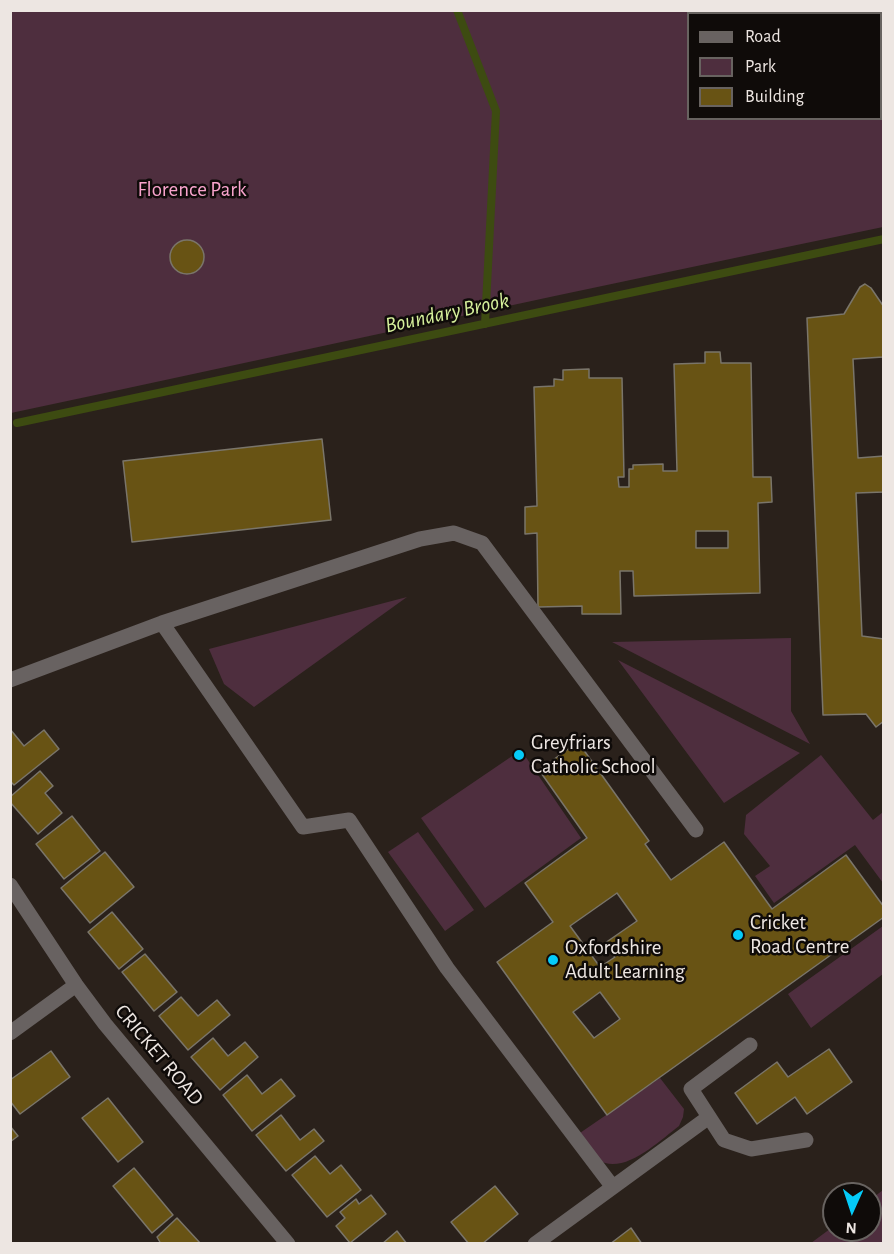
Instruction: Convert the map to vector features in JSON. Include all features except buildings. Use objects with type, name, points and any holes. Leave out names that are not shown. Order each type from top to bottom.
[{"type":"street","points":[[10,680],[162,622],[420,539],[454,533],[482,543],[696,830]]},
{"type":"street","points":[[162,622],[303,827],[349,820],[447,968],[612,1186]]},
{"type":"street","name":"CRICKET ROAD","points":[[10,885],[76,985],[105,1024],[288,1244]]},
{"type":"street","points":[[10,1034],[76,985]]},
{"type":"street","points":[[750,1045],[691,1089],[724,1140],[751,1149],[806,1140]]},
{"type":"street","points":[[535,1244],[709,1117]]},
{"type":"green space","name":"Florence Park","points":[[10,11],[883,11],[883,227],[11,413]]},
{"type":"green space","points":[[407,597],[254,707],[224,684],[209,649]]},
{"type":"green space","points":[[791,638],[791,711],[810,744],[612,642]]},
{"type":"green space","points":[[618,660],[800,753],[724,803]]},
{"type":"green space","points":[[521,750],[581,838],[485,908],[421,818]]},
{"type":"green space","points":[[821,755],[873,820],[883,812],[883,883],[855,845],[774,903],[755,876],[770,866],[744,834],[746,815]]},
{"type":"green space","points":[[418,832],[474,910],[445,931],[388,852]]},
{"type":"green space","points":[[883,926],[883,974],[811,1028],[788,994]]},
{"type":"green space","points":[[660,1078],[684,1109],[679,1126],[641,1155],[630,1160],[619,1164],[608,1164],[598,1160],[577,1135]]},
{"type":"green space","points":[[882,1191],[883,1243],[811,1243],[822,1235],[822,1242],[882,1242]]},
{"type":"waterway","points":[[457,10],[496,111],[485,324]]},
{"type":"waterway","name":"Boundary Brook","points":[[17,423],[884,239]]},
{"type":"place","name":"Greyfriars Catholic School","points":[[519,755]]},
{"type":"place","name":"Cricket Road Centre","points":[[738,935]]},
{"type":"place","name":"Oxfordshire Adult Learning","points":[[553,960]]}]
